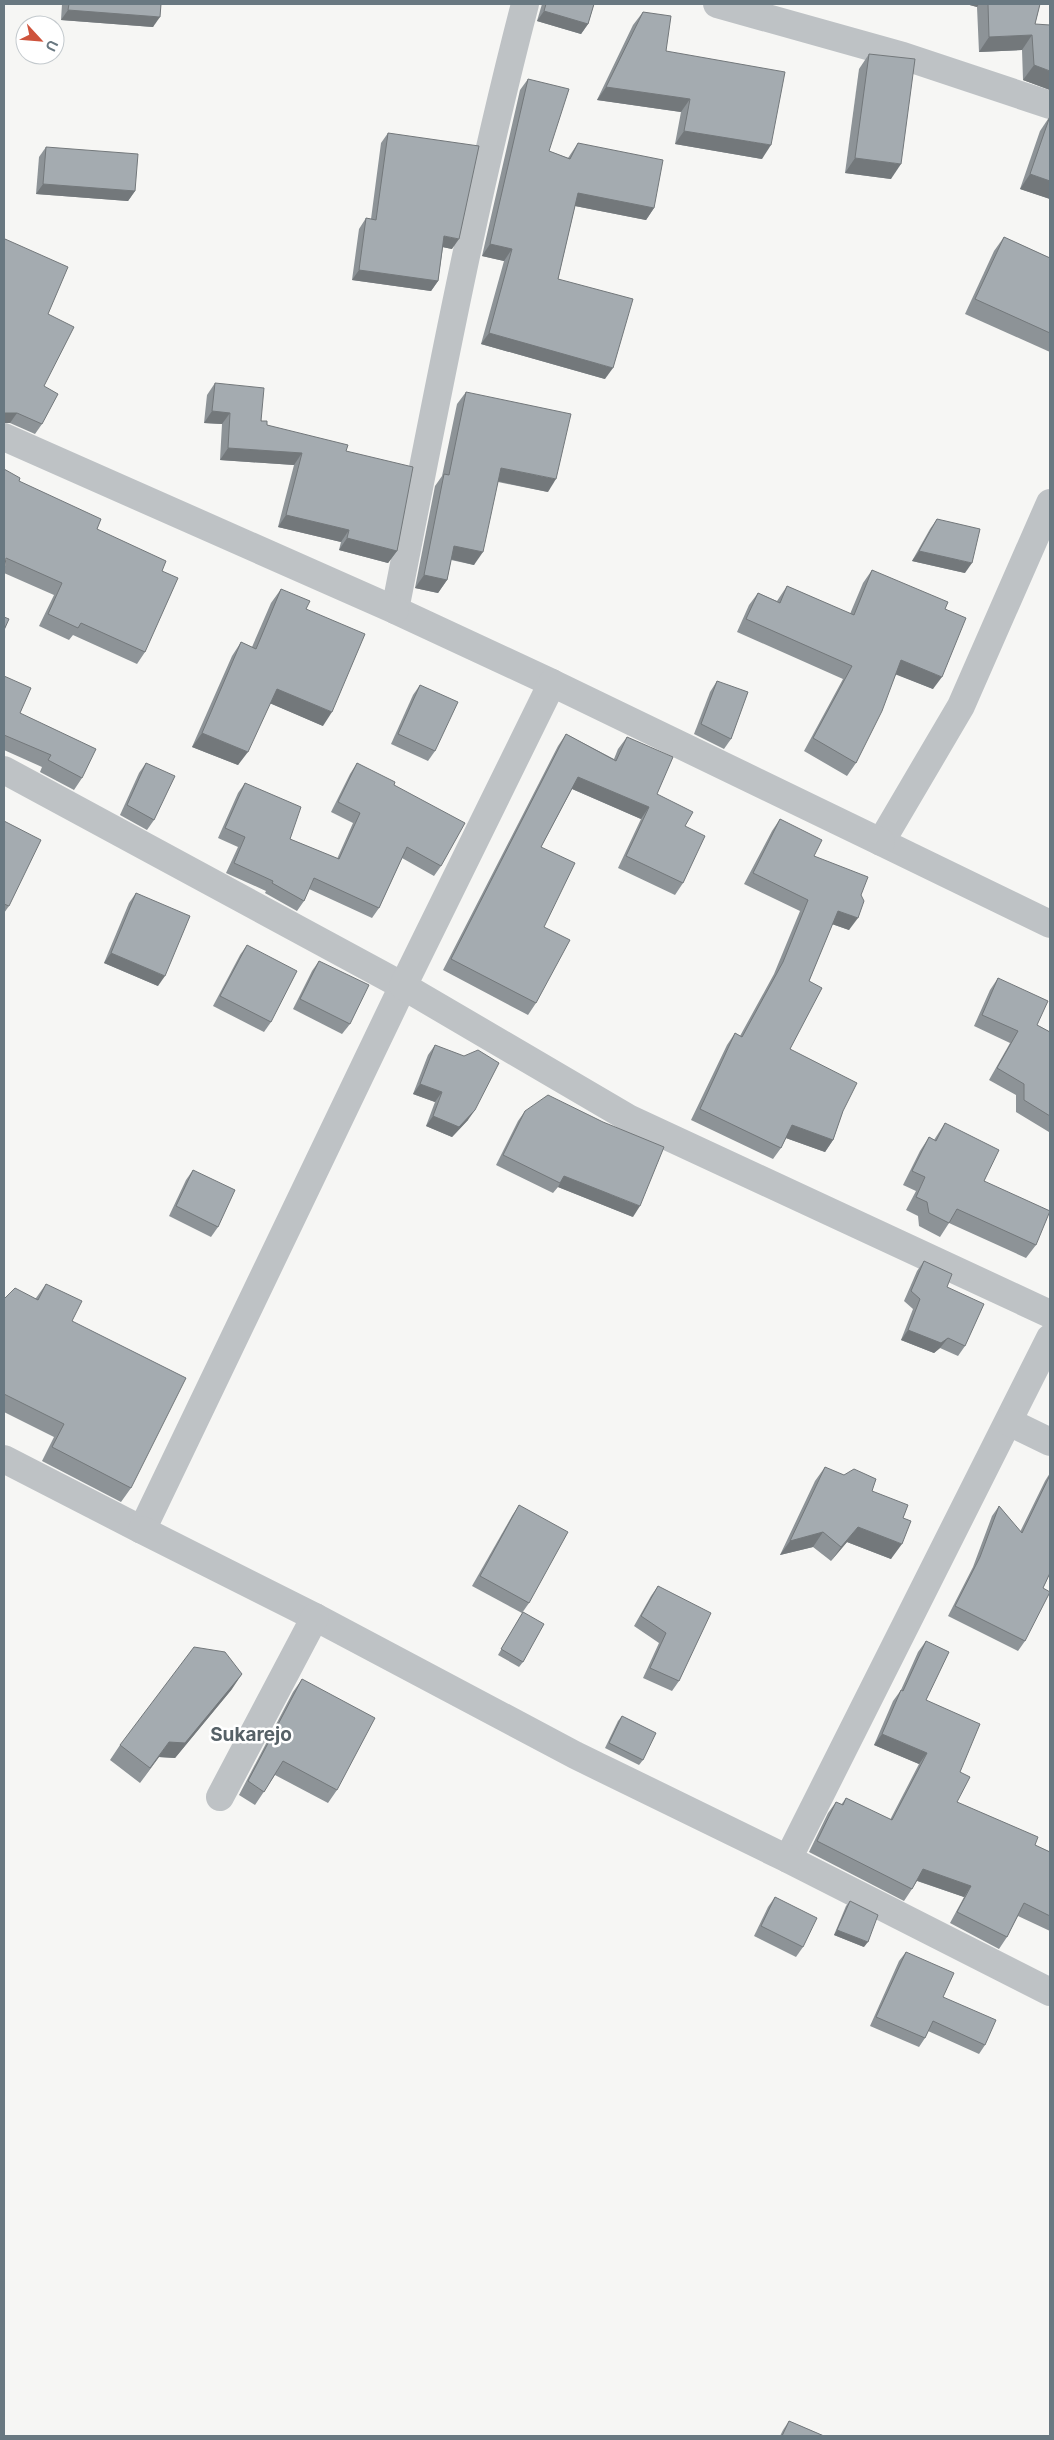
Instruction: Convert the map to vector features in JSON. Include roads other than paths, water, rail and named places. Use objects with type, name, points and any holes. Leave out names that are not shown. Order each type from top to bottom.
[{"type":"street","points":[[395,610],[458,292],[495,121],[525,4]]},
{"type":"street","points":[[717,4],[903,56],[1050,105]]},
{"type":"street","points":[[4,437],[395,610],[552,683],[1050,924]]},
{"type":"street","points":[[881,842],[961,706],[1049,508]]},
{"type":"street","points":[[142,1530],[403,986],[552,683]]},
{"type":"street","points":[[4,770],[403,986],[630,1119],[1050,1314]]},
{"type":"street","points":[[788,1859],[1050,1338]]},
{"type":"street","points":[[1009,1422],[1050,1442]]},
{"type":"street","points":[[4,1459],[315,1617],[575,1755],[788,1859],[1050,1992]]},
{"type":"street","points":[[220,1797],[315,1617]]},
{"type":"district","name":"Sukarejo","points":[[251,1734]]}]
